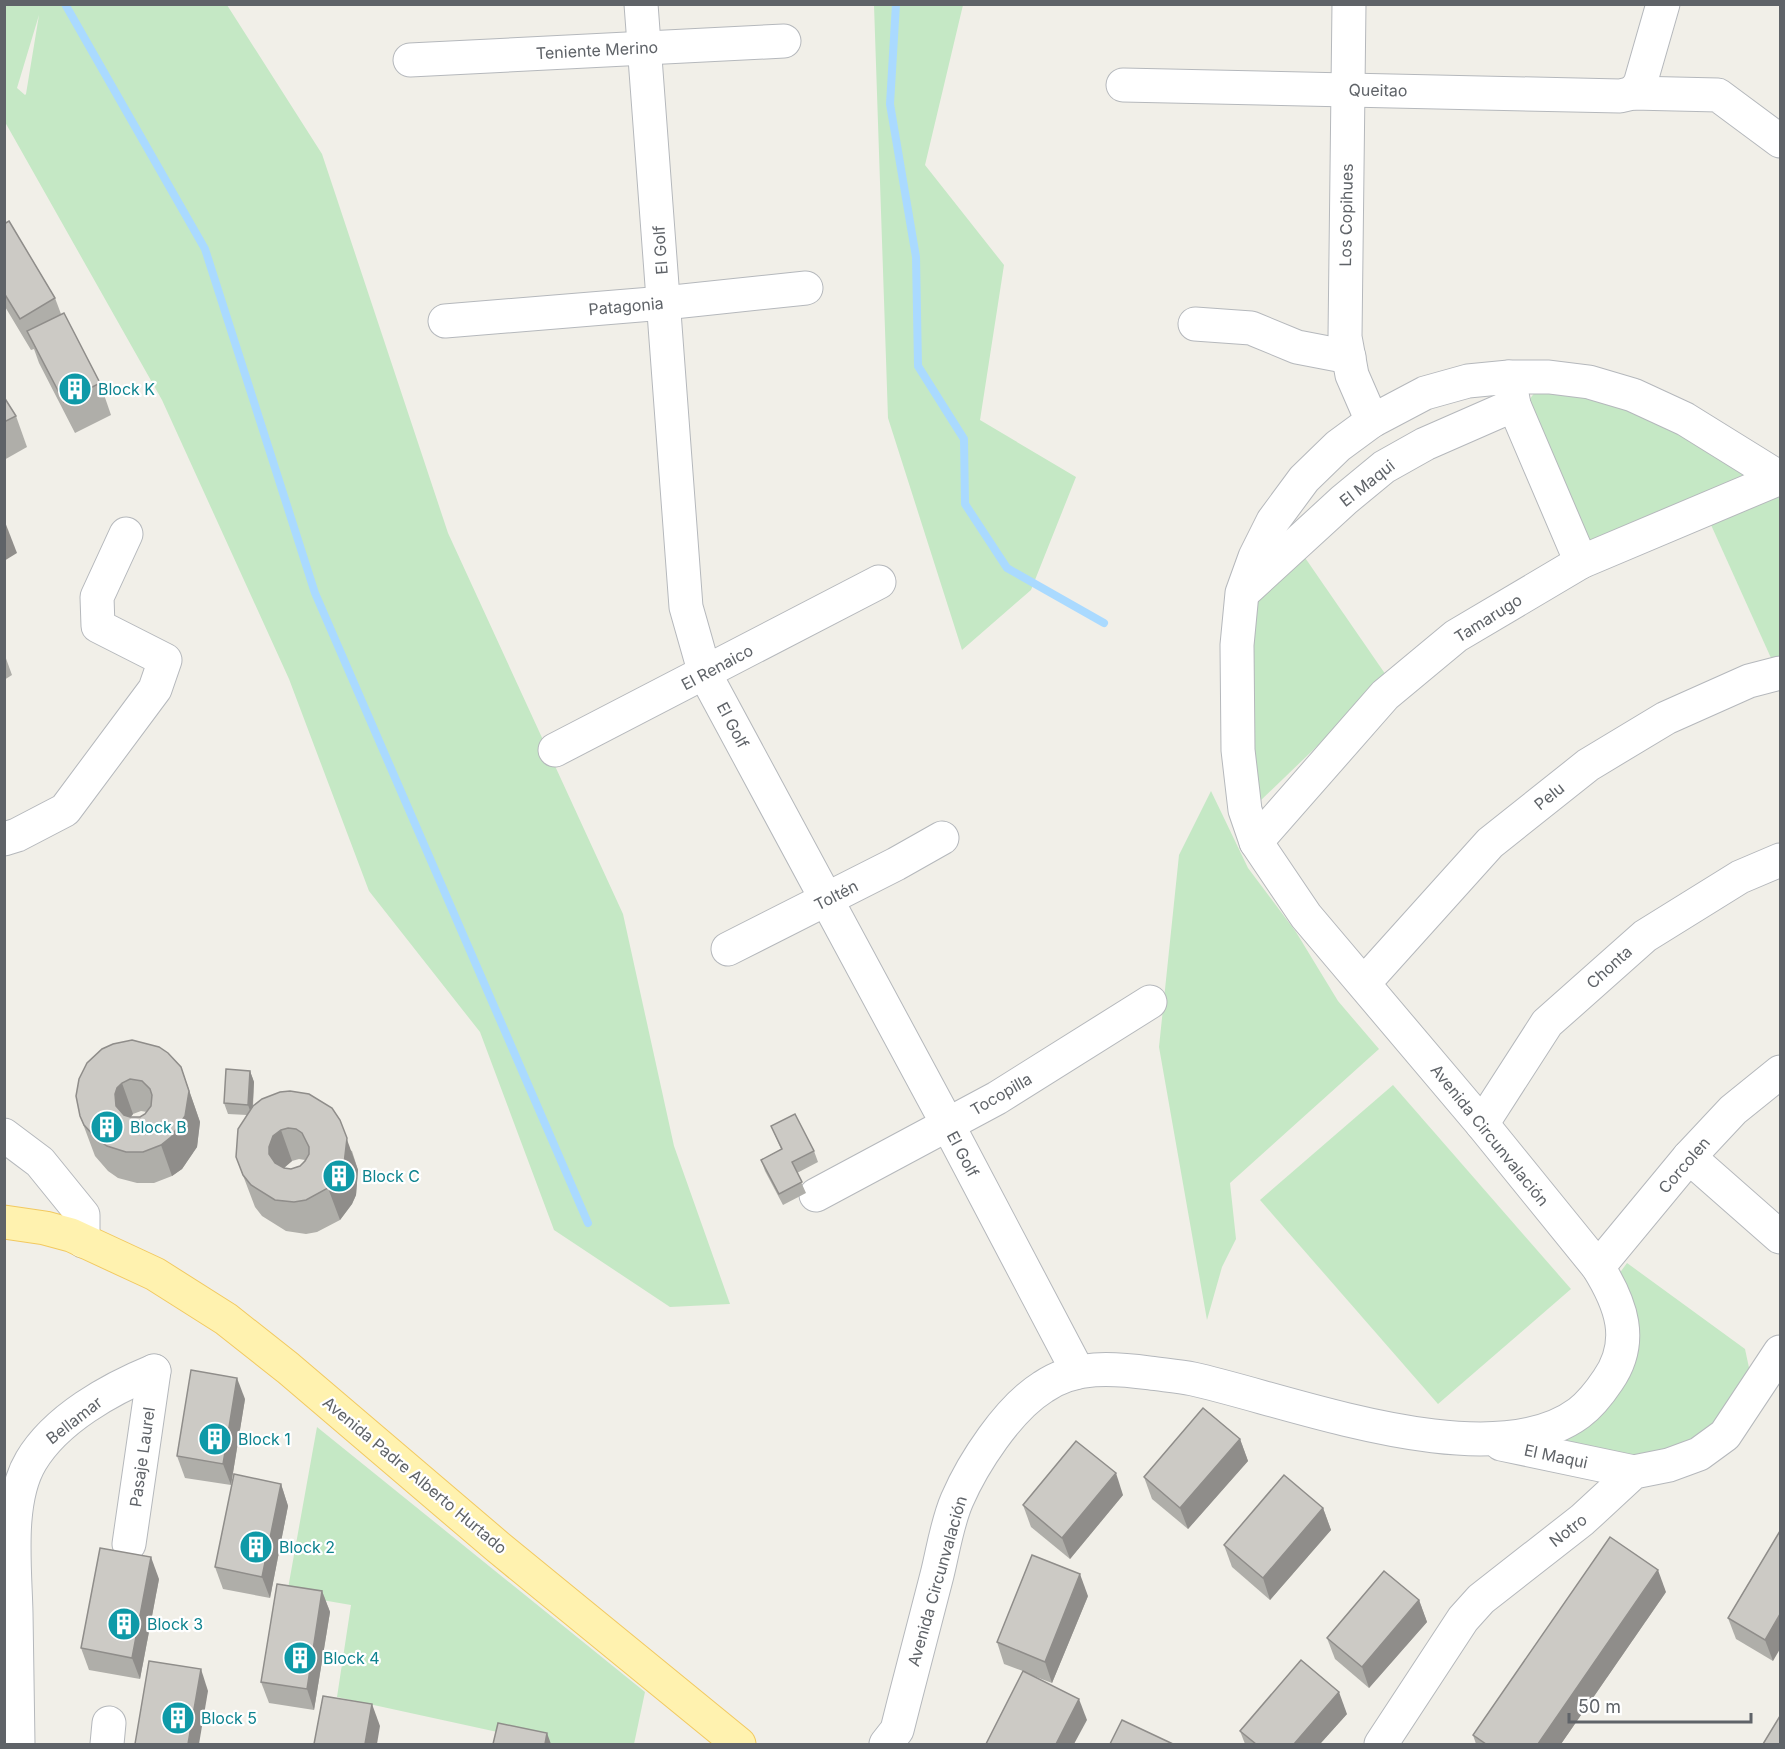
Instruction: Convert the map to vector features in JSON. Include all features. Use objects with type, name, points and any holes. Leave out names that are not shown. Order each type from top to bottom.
[{"type":"main road","name":"Avenida Padre Alberto Hurtado","points":[[4,1222],[45,1228],[77,1238],[155,1274],[226,1319],[288,1368],[498,1547],[739,1744]]},
{"type":"main road","name":"Avenida Padre Alberto Hurtado","points":[[4,1239],[42,1235],[77,1238]]},
{"type":"street","name":"El Golf","points":[[640,4],[686,607],[705,674],[1078,1372]]},
{"type":"street","name":"Los Copihues","points":[[1349,4],[1345,337],[1352,375],[1372,421]]},
{"type":"street","points":[[1633,93],[1640,84],[1663,4]]},
{"type":"street","name":"Teniente Merino","points":[[410,60],[784,41]]},
{"type":"street","name":"Queitao","points":[[1123,86],[1620,96],[1633,93],[1718,95],[1780,141]]},
{"type":"street","name":"Patagonia","points":[[445,321],[664,303],[806,288]]},
{"type":"street","points":[[1195,324],[1251,328],[1297,347],[1348,357]]},
{"type":"street","name":"Avenida Circunvalación","points":[[886,1744],[897,1730],[956,1502],[981,1454],[1028,1398],[1043,1386],[1078,1372],[1106,1369],[1191,1378],[1383,1428],[1479,1439],[1524,1435],[1552,1427],[1579,1413],[1599,1393],[1614,1370],[1623,1343],[1621,1313],[1612,1290],[1598,1267],[1482,1124],[1306,916],[1256,842],[1245,810],[1238,750],[1237,645],[1242,593],[1255,556],[1273,521],[1304,479],[1338,446],[1372,421],[1425,393],[1468,381],[1512,391],[1549,377],[1589,382],[1633,395],[1684,419],[1780,478]]},
{"type":"street","points":[[1512,391],[1581,562]]},
{"type":"street","name":"El Maqui","points":[[1242,593],[1344,500],[1384,467],[1512,391]]},
{"type":"street","name":"Tamarugo","points":[[1256,842],[1385,695],[1456,636],[1581,562],[1780,478]]},
{"type":"street","points":[[4,839],[17,835],[65,810],[155,689],[165,660],[98,626],[97,597],[126,534]]},
{"type":"street","name":"El Renaico","points":[[555,750],[879,582]]},
{"type":"street","name":"Pelu","points":[[1364,983],[1490,843],[1588,765],[1666,718],[1749,681],[1780,674]]},
{"type":"street","name":"Toltén","points":[[728,949],[896,864],[942,838]]},
{"type":"street","name":"Chonta","points":[[1482,1124],[1547,1023],[1645,936],[1740,877],[1780,860]]},
{"type":"street","name":"Tocopilla","points":[[816,1195],[997,1098],[1150,1002]]},
{"type":"street","name":"Corcolen","points":[[1598,1267],[1689,1157],[1733,1110],[1780,1072]]},
{"type":"street","points":[[4,1135],[40,1162],[83,1215],[77,1238]]},
{"type":"street","points":[[1689,1157],[1780,1237]]},
{"type":"street","points":[[1634,1472],[1669,1465],[1699,1454],[1725,1435],[1780,1352]]},
{"type":"street","name":"Pasaje Laurel","points":[[129,1544],[154,1371]]},
{"type":"street","name":"Bellamar","points":[[18,1744],[15,1532],[22,1484],[30,1462],[44,1441],[64,1423],[125,1383],[154,1371]]},
{"type":"street","name":"El Maqui","points":[[1479,1439],[1634,1472]]},
{"type":"street","name":"Notro","points":[[1382,1744],[1463,1619],[1481,1599],[1582,1520],[1634,1472]]},
{"type":"green space","points":[[4,5],[227,5],[322,154],[448,533],[623,914],[674,1146],[730,1304],[670,1307],[554,1230],[480,1032],[369,891],[289,679],[162,400],[5,122]],"holes":[[[39,15],[26,94],[17,88]]]},
{"type":"green space","points":[[874,5],[963,5],[925,165],[1004,265],[980,420],[1076,477],[1031,590],[962,650],[888,418]]},
{"type":"green space","points":[[1535,392],[1603,397],[1696,436],[1761,479],[1588,552],[1524,407]]},
{"type":"green space","points":[[1770,489],[1780,498],[1780,657],[1771,658],[1707,516]]},
{"type":"green space","points":[[1299,549],[1388,678],[1259,802],[1249,674],[1255,586]]},
{"type":"green space","points":[[1211,791],[1248,868],[1296,932],[1338,1001],[1379,1049],[1230,1183],[1236,1239],[1222,1267],[1207,1320],[1159,1047],[1179,855]]},
{"type":"green space","points":[[1393,1085],[1571,1289],[1438,1404],[1260,1200]]},
{"type":"green space","points":[[1627,1263],[1745,1349],[1751,1377],[1712,1430],[1668,1456],[1631,1462],[1550,1442],[1619,1390],[1616,1278]]},
{"type":"green space","points":[[317,1427],[645,1692],[634,1744],[552,1744],[337,1697],[351,1605],[287,1594]]},
{"type":"building","points":[[9,221],[55,298],[20,319],[4,293],[4,224]]},
{"type":"building","points":[[64,313],[100,383],[64,402],[27,331]]},
{"type":"building","points":[[4,397],[16,416],[4,422]]},
{"type":"building","points":[[132,1040],[159,1047],[181,1067],[189,1091],[185,1116],[171,1137],[161,1145],[143,1152],[126,1152],[107,1146],[84,1125],[80,1116],[76,1096],[79,1079],[87,1063],[102,1049]],"holes":[[[130,1079],[142,1081],[150,1089],[151,1106],[140,1117],[124,1115],[116,1106],[117,1088]]]},
{"type":"building","points":[[226,1069],[250,1071],[248,1105],[224,1103]]},
{"type":"building","points":[[280,1092],[309,1094],[332,1108],[347,1138],[344,1164],[340,1173],[328,1188],[306,1200],[294,1202],[275,1200],[251,1185],[243,1175],[236,1157],[238,1129],[253,1106],[262,1099]],"holes":[[[296,1129],[302,1133],[309,1147],[309,1154],[300,1166],[291,1169],[284,1168],[275,1163],[269,1154],[269,1147],[273,1136],[281,1130]]]},
{"type":"building","points":[[795,1114],[814,1151],[792,1162],[802,1182],[779,1194],[761,1160],[782,1149],[771,1126]]},
{"type":"building","points":[[191,1370],[237,1378],[223,1464],[177,1456]]},
{"type":"building","points":[[1203,1408],[1240,1439],[1180,1508],[1144,1477]]},
{"type":"building","points":[[1076,1441],[1116,1473],[1062,1538],[1023,1505]]},
{"type":"building","points":[[234,1474],[281,1484],[262,1577],[215,1567]]},
{"type":"building","points":[[1284,1475],[1323,1508],[1263,1578],[1224,1545]]},
{"type":"building","points":[[1780,1531],[1780,1614],[1765,1640],[1728,1618]]},
{"type":"building","points":[[1610,1537],[1658,1570],[1538,1744],[1486,1744],[1473,1735]]},
{"type":"building","name":"Block 3","points":[[100,1548],[151,1557],[132,1658],[81,1648]]},
{"type":"building","points":[[1032,1555],[1080,1574],[1045,1662],[997,1642]]},
{"type":"building","points":[[1384,1571],[1419,1600],[1362,1667],[1327,1638]]},
{"type":"building","name":"Block 4","points":[[277,1584],[322,1591],[307,1689],[261,1682]]},
{"type":"building","points":[[1301,1660],[1339,1692],[1294,1744],[1256,1744],[1240,1731]]},
{"type":"building","points":[[149,1661],[201,1669],[188,1744],[135,1744]]},
{"type":"building","points":[[1023,1671],[1079,1699],[1056,1744],[986,1744]]},
{"type":"building","points":[[323,1696],[372,1704],[365,1744],[314,1744]]},
{"type":"building","points":[[1780,1716],[1780,1744],[1763,1744]]},
{"type":"building","points":[[1122,1720],[1173,1744],[1110,1744]]},
{"type":"building","points":[[498,1723],[547,1733],[545,1744],[493,1744]]},
{"type":"waterway","points":[[65,4],[205,249],[315,593],[588,1223]]},
{"type":"waterway","points":[[896,4],[890,104],[916,257],[918,366],[964,439],[965,504],[1007,568],[1104,623]]},
{"type":"place","name":"Block K","points":[[75,389]]},
{"type":"place","name":"Block B","points":[[107,1127]]},
{"type":"place","name":"Block C","points":[[339,1176]]},
{"type":"place","name":"Block 1","points":[[215,1439]]},
{"type":"place","name":"Block 2","points":[[256,1547]]},
{"type":"place","name":"Block 3","points":[[124,1624]]},
{"type":"place","name":"Block 4","points":[[300,1658]]},
{"type":"place","name":"Block 5","points":[[178,1718]]}]
